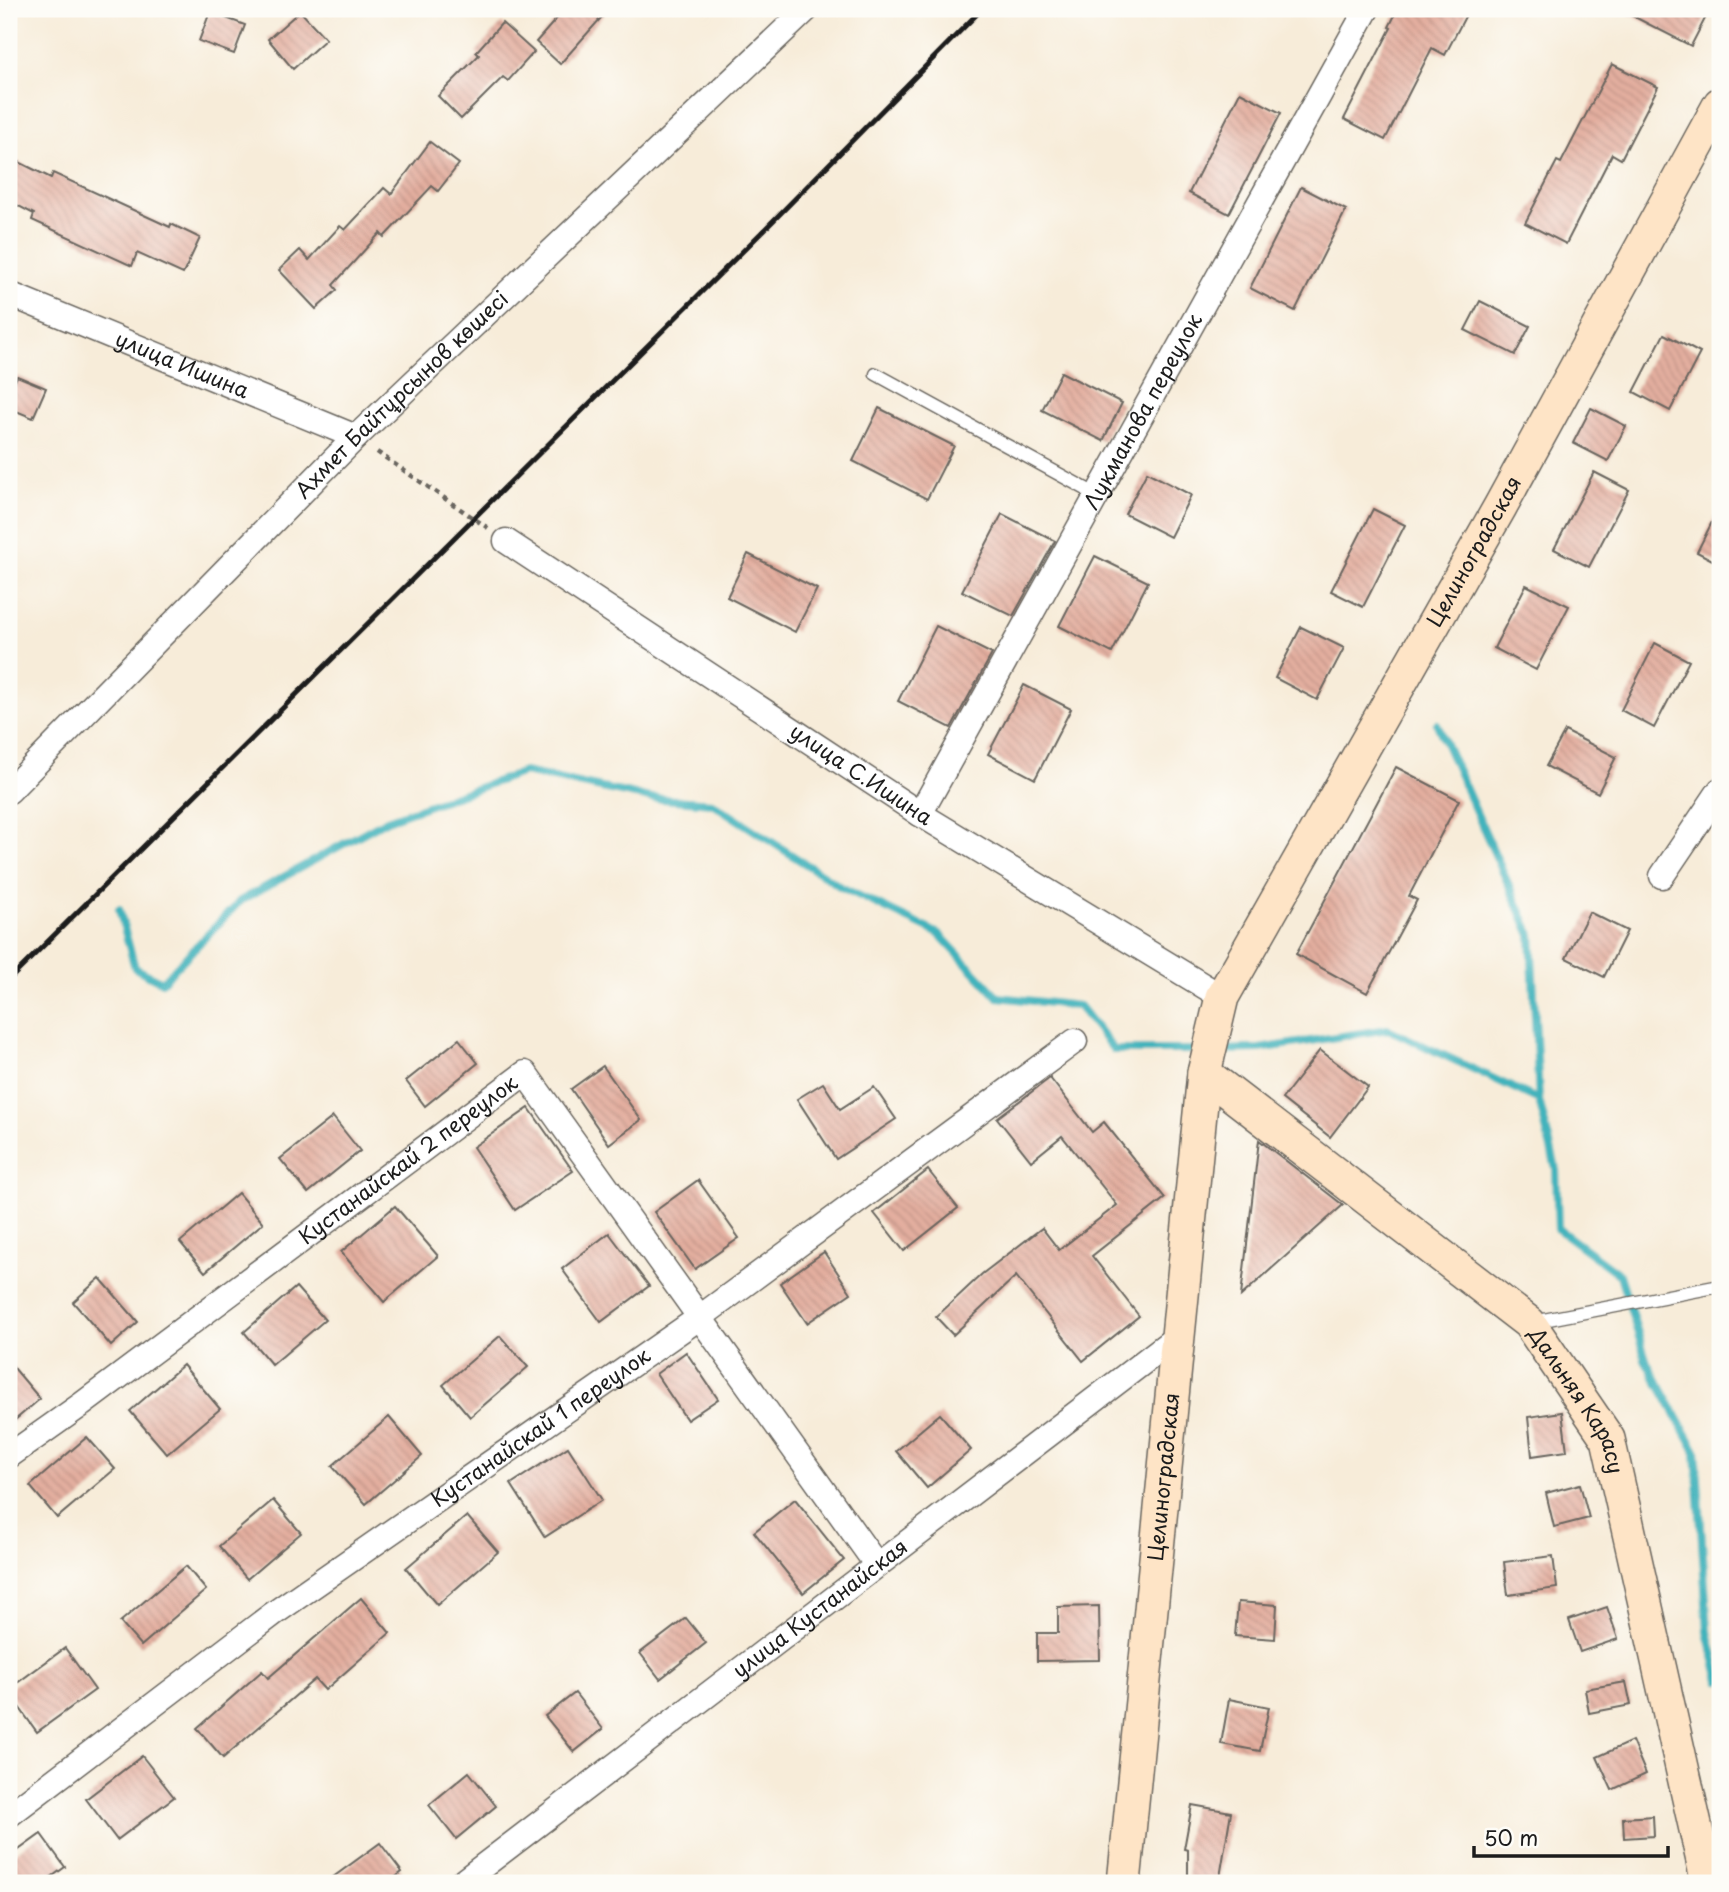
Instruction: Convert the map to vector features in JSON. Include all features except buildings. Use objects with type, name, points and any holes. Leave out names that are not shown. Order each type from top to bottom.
[{"type":"street","name":"Ахмет Байтұрсынов көшесі","points":[[9,791],[356,437],[807,9]]},
{"type":"street","name":"Лукманова переулок","points":[[920,814],[1367,9]]},
{"type":"street","name":"Целиноградская","points":[[1124,1883],[1204,1073],[1222,998],[1500,507],[1720,104]]},
{"type":"street","name":"улица Ишина","points":[[9,294],[356,437]]},
{"type":"street","name":"улица С.Ишина","points":[[506,541],[920,814],[1222,998]]},
{"type":"street","points":[[1662,876],[1720,789]]},
{"type":"street","name":"Кустанайскай 1 переулок","points":[[9,1815],[273,1614],[699,1318],[1076,1041]]},
{"type":"street","name":"Кустанайскай 2 переулок","points":[[9,1456],[525,1073],[877,1564]]},
{"type":"street","name":"Дальняя Карасу","points":[[1204,1073],[1529,1323],[1608,1439],[1708,1883]]},
{"type":"street","name":"улица Кустанайская","points":[[461,1883],[1179,1335]]},
{"type":"lane","points":[[876,374],[1097,495]]},
{"type":"lane","points":[[1529,1323],[1720,1286]]},
{"type":"path","points":[[356,437],[506,541]]},
{"type":"waterway","points":[[1437,724],[1531,935],[1539,1100]]},
{"type":"waterway","points":[[119,909],[135,968],[162,982],[240,901],[387,820],[524,772],[650,798],[712,803],[841,887],[939,934],[998,997],[1079,1006],[1114,1050],[1203,1050]]},
{"type":"waterway","points":[[1216,1050],[1259,1049],[1388,1029],[1539,1100],[1556,1169],[1558,1229],[1620,1275],[1647,1363]]},
{"type":"waterway","points":[[1645,1359],[1696,1451],[1708,1632],[1720,1680]]},
{"type":"railway","points":[[9,980],[766,228],[982,9]]}]
